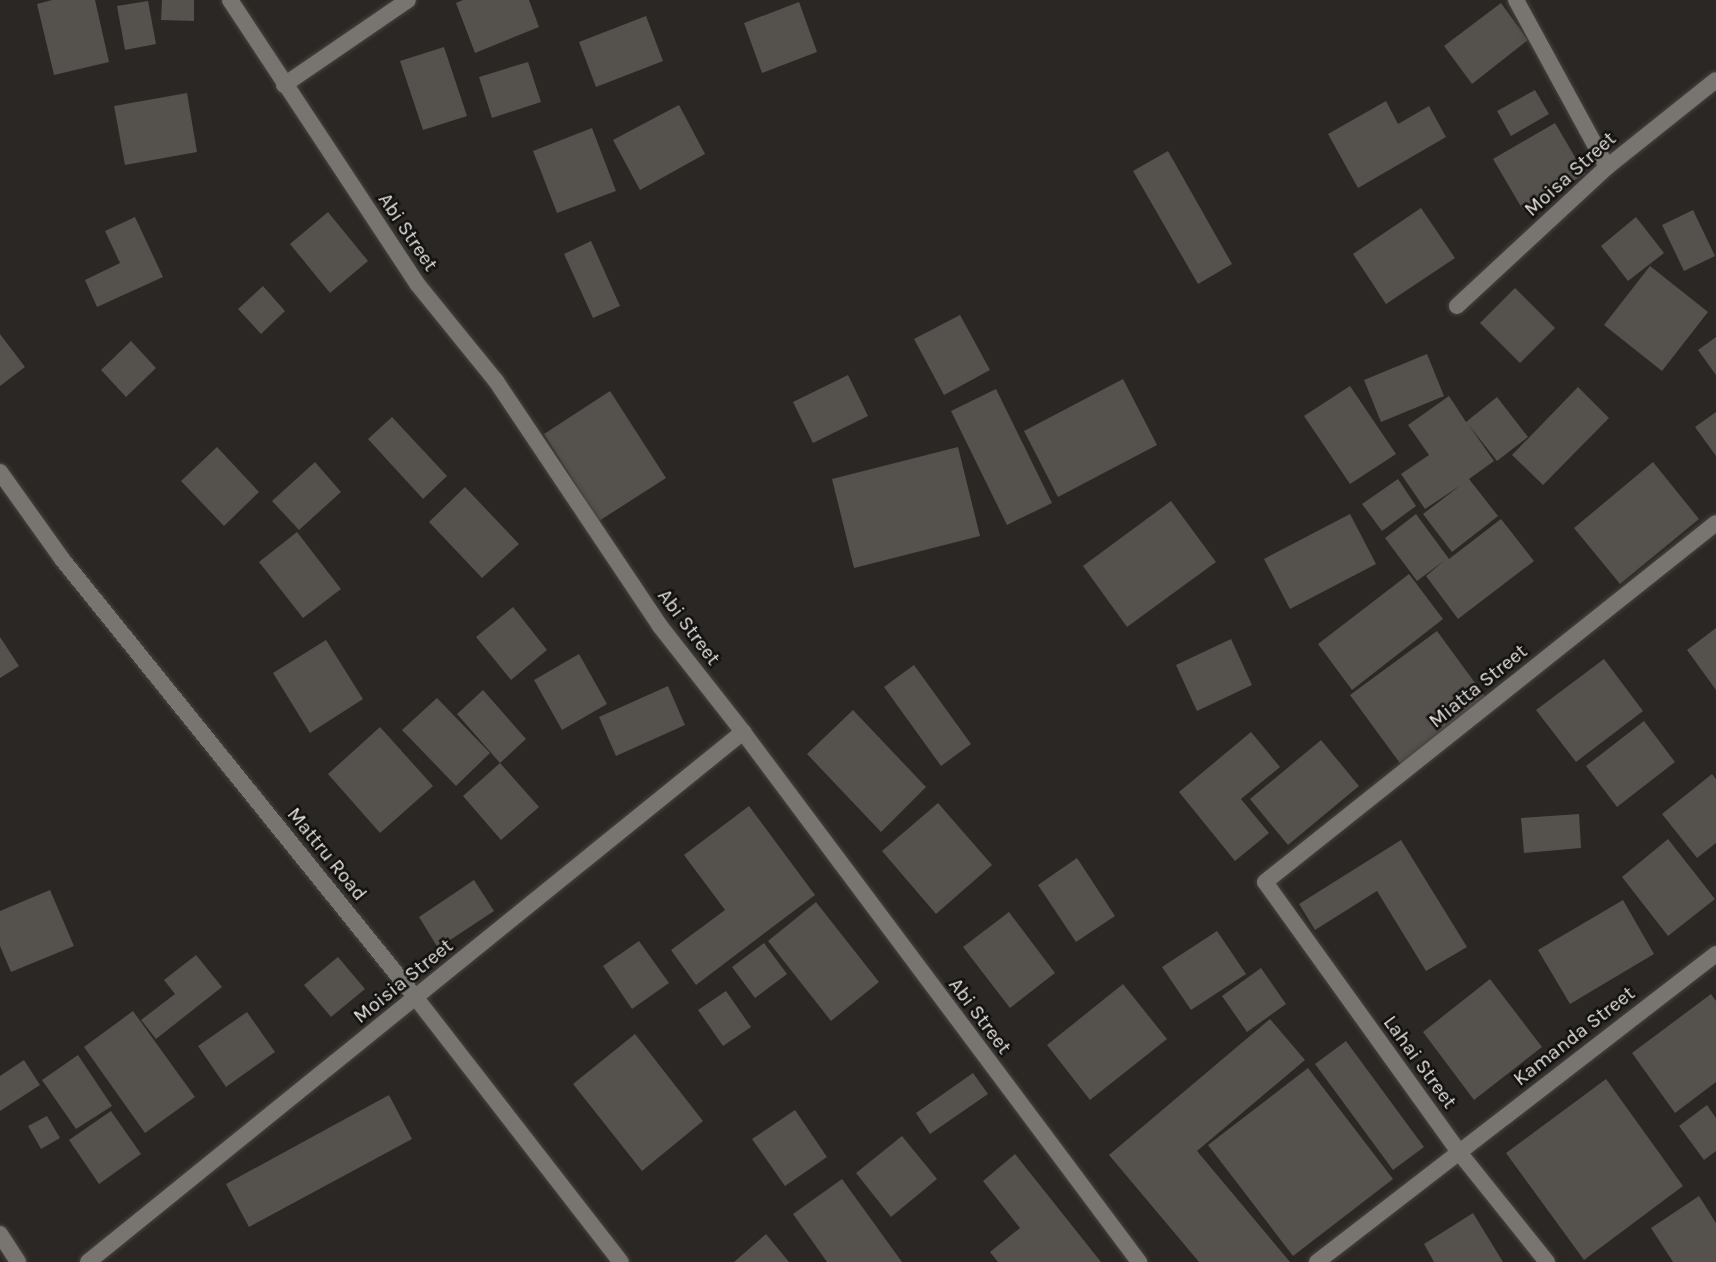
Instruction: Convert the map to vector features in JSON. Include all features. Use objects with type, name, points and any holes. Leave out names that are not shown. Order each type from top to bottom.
[{"type":"street","name":"Abi Street","points":[[230,0],[418,285],[496,381],[660,626],[743,732],[1139,1262]]},
{"type":"street","points":[[284,85],[408,0]]},
{"type":"street","points":[[1516,0],[1607,167]]},
{"type":"street","name":"Moisa Street","points":[[1457,306],[1607,167],[1716,80]]},
{"type":"street","name":"Mattru Road","points":[[0,472],[70,568],[416,998],[621,1262]]},
{"type":"street","name":"Miatta Street","points":[[1265,882],[1716,523]]},
{"type":"street","name":"Moisia Street","points":[[88,1262],[743,732]]},
{"type":"street","name":"Lahai Street","points":[[1265,882],[1459,1152],[1547,1262]]},
{"type":"street","name":"Kamanda Street","points":[[1317,1262],[1716,954]]},
{"type":"street","points":[[0,1234],[18,1262]]},
{"type":"building","points":[[52,0],[95,0],[109,62],[54,75],[37,4]]},
{"type":"building","points":[[162,0],[194,0],[194,21],[161,20]]},
{"type":"building","points":[[463,0],[529,0],[539,27],[475,53],[456,3]]},
{"type":"building","points":[[148,1],[156,44],[125,50],[117,6]]},
{"type":"building","points":[[799,2],[817,52],[762,73],[744,23]]},
{"type":"building","points":[[1501,3],[1528,40],[1472,84],[1444,46]]},
{"type":"building","points":[[646,16],[663,61],[596,87],[579,42]]},
{"type":"building","points":[[444,47],[467,116],[423,130],[400,61]]},
{"type":"building","points":[[528,62],[541,102],[492,118],[479,77]]},
{"type":"building","points":[[1535,90],[1549,114],[1511,136],[1497,111]]},
{"type":"building","points":[[187,93],[197,152],[125,165],[114,106]]},
{"type":"building","points":[[1386,101],[1398,124],[1429,106],[1446,137],[1358,188],[1328,134]]},
{"type":"building","points":[[679,105],[705,154],[640,190],[613,140]]},
{"type":"building","points":[[1555,123],[1585,174],[1523,210],[1493,159]]},
{"type":"building","points":[[592,128],[616,191],[557,213],[533,151]]},
{"type":"building","points":[[1168,151],[1232,264],[1198,284],[1133,171]]},
{"type":"building","points":[[1421,208],[1455,258],[1386,304],[1353,254]]},
{"type":"building","points":[[1693,210],[1715,256],[1684,271],[1662,225]]},
{"type":"building","points":[[328,212],[368,261],[330,293],[290,244]]},
{"type":"building","points":[[135,217],[163,277],[97,307],[85,280],[120,263],[105,231]]},
{"type":"building","points":[[1636,217],[1664,253],[1628,281],[1601,246]]},
{"type":"building","points":[[591,241],[620,306],[593,318],[564,254]]},
{"type":"building","points":[[1650,266],[1708,312],[1662,371],[1604,325]]},
{"type":"building","points":[[263,286],[285,311],[261,334],[238,309]]},
{"type":"building","points":[[1515,288],[1555,328],[1520,363],[1480,323]]},
{"type":"building","points":[[960,315],[990,370],[944,395],[914,339]]},
{"type":"building","points":[[0,334],[25,367],[0,386]]},
{"type":"building","points":[[1716,337],[1716,375],[1698,350]]},
{"type":"building","points":[[131,341],[156,368],[126,397],[101,370]]},
{"type":"building","points":[[1427,354],[1444,396],[1381,422],[1364,380]]},
{"type":"building","points":[[848,375],[868,416],[813,443],[793,402]]},
{"type":"building","points":[[1123,379],[1157,445],[1058,497],[1024,431]]},
{"type":"building","points":[[1350,386],[1396,454],[1350,484],[1304,416]]},
{"type":"building","points":[[1578,387],[1609,418],[1543,485],[1512,455]]},
{"type":"building","points":[[996,389],[1052,503],[1007,525],[951,411]]},
{"type":"building","points":[[610,391],[666,478],[599,521],[544,434]]},
{"type":"building","points":[[1449,396],[1466,422],[1497,397],[1528,437],[1497,461],[1468,424],[1494,461],[1469,479],[1498,516],[1452,552],[1423,514],[1461,485],[1425,509],[1401,474],[1429,455],[1408,425]]},
{"type":"building","points":[[1716,412],[1716,456],[1695,427]]},
{"type":"building","points":[[392,417],[447,476],[423,499],[368,439]]},
{"type":"building","points":[[217,447],[259,492],[224,526],[181,481]]},
{"type":"building","points":[[958,447],[980,536],[854,568],[832,479]]},
{"type":"building","points":[[315,462],[341,492],[299,530],[272,501]]},
{"type":"building","points":[[1653,462],[1699,519],[1620,584],[1574,528]]},
{"type":"building","points":[[1398,479],[1416,506],[1382,531],[1362,504]]},
{"type":"building","points":[[465,487],[519,544],[482,578],[429,522]]},
{"type":"building","points":[[1171,501],[1216,562],[1127,627],[1083,566]]},
{"type":"building","points":[[1350,514],[1376,564],[1290,609],[1264,559]]},
{"type":"building","points":[[1416,514],[1449,559],[1501,519],[1534,561],[1458,619],[1426,576],[1445,560],[1417,581],[1385,538]]},
{"type":"building","points":[[297,532],[341,589],[303,618],[259,562]]},
{"type":"building","points":[[1409,574],[1443,619],[1352,690],[1318,644]]},
{"type":"building","points":[[513,607],[547,650],[511,680],[476,637]]},
{"type":"building","points":[[1716,628],[1716,690],[1687,650]]},
{"type":"building","points":[[1437,631],[1489,702],[1402,766],[1350,695]]},
{"type":"building","points":[[0,637],[19,666],[0,678]]},
{"type":"building","points":[[1231,639],[1252,685],[1197,711],[1176,665]]},
{"type":"building","points":[[326,640],[363,699],[310,733],[273,673]]},
{"type":"building","points":[[579,654],[607,704],[562,730],[534,680]]},
{"type":"building","points":[[1604,659],[1643,711],[1576,762],[1536,710]]},
{"type":"building","points":[[914,665],[971,744],[941,766],[884,687]]},
{"type":"building","points":[[668,686],[685,725],[616,756],[599,717]]},
{"type":"building","points":[[483,690],[526,739],[500,763],[457,714]]},
{"type":"building","points":[[437,698],[490,753],[456,786],[402,730]]},
{"type":"building","points":[[853,710],[926,787],[881,832],[807,754]]},
{"type":"building","points":[[1644,721],[1675,762],[1617,807],[1586,766]]},
{"type":"building","points":[[380,727],[433,786],[380,833],[328,774]]},
{"type":"building","points":[[1251,732],[1280,767],[1241,799],[1269,833],[1235,861],[1179,792]]},
{"type":"building","points":[[1321,740],[1359,786],[1288,845],[1250,799]]},
{"type":"building","points":[[500,763],[539,807],[501,840],[463,796]]},
{"type":"building","points":[[1712,774],[1716,779],[1716,843],[1697,858],[1662,814]]},
{"type":"building","points":[[938,803],[992,865],[936,914],[882,851]]},
{"type":"building","points":[[749,806],[815,895],[696,985],[671,950],[725,910],[684,855]]},
{"type":"building","points":[[1579,814],[1581,848],[1524,853],[1521,818]]},
{"type":"building","points":[[1668,839],[1715,899],[1668,936],[1622,877]]},
{"type":"building","points":[[1401,840],[1467,947],[1426,971],[1377,891],[1315,930],[1299,904]]},
{"type":"building","points":[[1077,858],[1115,916],[1076,942],[1038,885]]},
{"type":"building","points":[[474,880],[494,911],[438,948],[419,917]]},
{"type":"building","points":[[50,890],[74,946],[11,972],[0,946],[0,911]]},
{"type":"building","points":[[1623,900],[1654,954],[1570,1004],[1538,950]]},
{"type":"building","points":[[816,902],[879,982],[831,1021],[768,941]]},
{"type":"building","points":[[1009,912],[1055,973],[1010,1008],[963,947]]},
{"type":"building","points":[[1217,931],[1246,974],[1191,1010],[1162,967]]},
{"type":"building","points":[[639,941],[669,983],[632,1009],[603,966]]},
{"type":"building","points":[[764,943],[787,974],[755,998],[732,967]]},
{"type":"building","points":[[196,955],[222,987],[156,1039],[141,1020],[175,994],[164,980]]},
{"type":"building","points":[[338,957],[365,989],[331,1017],[304,985]]},
{"type":"building","points":[[1261,968],[1286,1004],[1247,1032],[1222,996]]},
{"type":"building","points":[[1490,979],[1542,1047],[1474,1100],[1423,1032]]},
{"type":"building","points":[[1123,984],[1167,1039],[1090,1100],[1047,1045]]},
{"type":"building","points":[[726,991],[751,1027],[723,1046],[698,1010]]},
{"type":"building","points":[[1711,994],[1716,1001],[1716,1082],[1675,1113],[1632,1053]]},
{"type":"building","points":[[133,1011],[195,1097],[145,1133],[84,1047]]},
{"type":"building","points":[[247,1012],[275,1052],[226,1087],[198,1046]]},
{"type":"building","points":[[1270,1019],[1305,1060],[1197,1151],[1290,1262],[1199,1262],[1109,1155]]},
{"type":"building","points":[[635,1034],[703,1121],[642,1171],[573,1084]]},
{"type":"building","points":[[1346,1041],[1424,1147],[1393,1170],[1315,1064]]},
{"type":"building","points":[[78,1055],[112,1106],[76,1129],[42,1080]]},
{"type":"building","points":[[24,1060],[40,1085],[0,1111],[0,1076]]},
{"type":"building","points":[[1308,1068],[1393,1179],[1293,1256],[1208,1145]]},
{"type":"building","points":[[973,1073],[988,1094],[930,1134],[916,1113]]},
{"type":"building","points":[[1606,1079],[1683,1186],[1584,1260],[1506,1153]]},
{"type":"building","points":[[389,1095],[412,1139],[249,1227],[226,1184]]},
{"type":"building","points":[[1707,1105],[1716,1118],[1716,1151],[1704,1160],[1679,1126]]},
{"type":"building","points":[[795,1110],[827,1157],[785,1186],[752,1139]]},
{"type":"building","points":[[111,1111],[141,1154],[99,1184],[69,1140]]},
{"type":"building","points":[[47,1116],[60,1138],[41,1149],[28,1126]]},
{"type":"building","points":[[902,1136],[937,1179],[891,1217],[856,1173]]},
{"type":"building","points":[[1015,1154],[1101,1262],[998,1262],[990,1252],[1020,1228],[983,1181]]},
{"type":"building","points":[[842,1179],[902,1262],[827,1262],[793,1214]]},
{"type":"building","points":[[1699,1196],[1716,1223],[1716,1262],[1673,1262],[1651,1228]]},
{"type":"building","points":[[1473,1213],[1503,1262],[1434,1262],[1424,1244]]},
{"type":"building","points":[[766,1234],[789,1262],[734,1262]]}]
